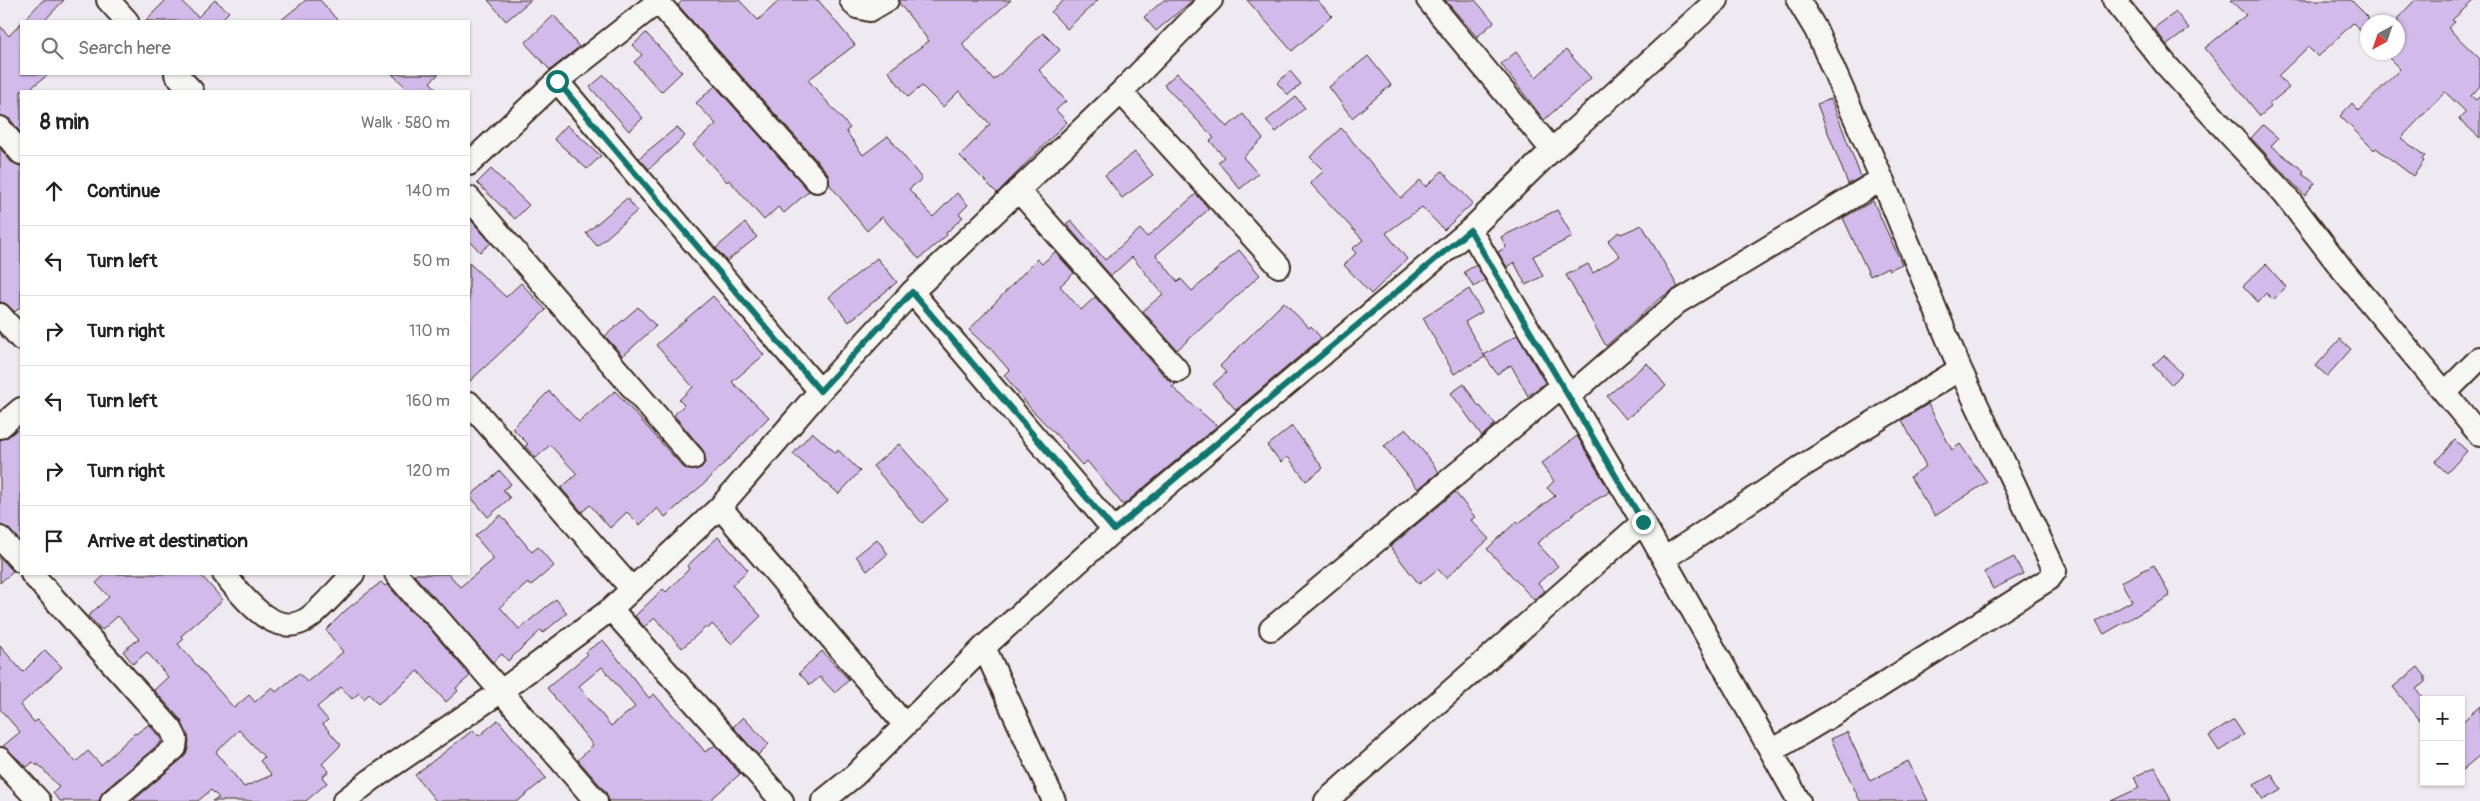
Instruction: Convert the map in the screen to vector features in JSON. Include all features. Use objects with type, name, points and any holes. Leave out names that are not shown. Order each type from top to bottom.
[{"type":"street","points":[[108,0],[126,20]]},
{"type":"street","points":[[850,0],[857,7],[870,10],[888,0]]},
{"type":"street","points":[[344,801],[371,780],[500,692],[611,609],[631,588],[720,507],[820,391],[912,292],[1121,92],[1211,0]]},
{"type":"street","points":[[1428,0],[1552,150]]},
{"type":"street","points":[[823,801],[854,776],[904,724],[984,647],[1114,530],[1470,230],[1552,150],[1717,0]]},
{"type":"street","points":[[1772,751],[1877,688],[2054,575],[2054,567],[1960,369],[1882,179],[1816,30],[1798,0]]},
{"type":"street","points":[[2114,0],[2167,66],[2285,195],[2342,269],[2480,434]]},
{"type":"street","points":[[470,163],[557,81],[659,1],[816,180]]},
{"type":"street","points":[[177,75],[191,90]]},
{"type":"street","points":[[557,81],[820,391]]},
{"type":"street","points":[[1121,92],[1279,266]]},
{"type":"street","points":[[0,128],[20,152]]},
{"type":"street","points":[[1271,629],[1566,390],[1678,302],[1882,179]]},
{"type":"street","points":[[1018,190],[1178,371]]},
{"type":"street","points":[[470,199],[693,458]]},
{"type":"street","points":[[1470,230],[1643,522],[1799,801]]},
{"type":"street","points":[[912,292],[1114,530]]},
{"type":"street","points":[[0,315],[20,338]]},
{"type":"street","points":[[2445,393],[2480,358]]},
{"type":"street","points":[[1664,559],[1801,468],[1960,369]]},
{"type":"street","points":[[470,404],[631,588]]},
{"type":"street","points":[[0,427],[20,410]]},
{"type":"street","points":[[720,507],[904,724]]},
{"type":"street","points":[[1326,801],[1643,522]]},
{"type":"street","points":[[0,538],[20,561]]},
{"type":"street","points":[[33,575],[171,729],[176,739],[175,748],[112,801]]},
{"type":"street","points":[[225,575],[254,609],[270,620],[282,623],[299,623],[310,617],[352,575]]},
{"type":"street","points":[[397,575],[596,801]]},
{"type":"street","points":[[611,609],[782,801]]},
{"type":"street","points":[[984,647],[1054,801]]},
{"type":"street","points":[[0,759],[39,801]]},
{"type":"building","points":[[43,0],[64,0],[45,20],[24,20]]},
{"type":"building","points":[[166,0],[180,0],[198,17],[215,0],[229,12],[221,20],[146,20]]},
{"type":"building","points":[[306,0],[320,0],[337,20],[281,20]]},
{"type":"building","points":[[488,0],[531,0],[506,21]]},
{"type":"building","points":[[683,0],[739,0],[758,20],[780,0],[818,0],[855,45],[808,80],[850,128],[846,131],[863,155],[888,136],[922,179],[909,189],[933,217],[957,193],[968,205],[959,214],[963,217],[946,233],[947,235],[919,259],[882,217],[867,231],[830,185],[827,172],[678,5]]},
{"type":"building","points":[[900,0],[1011,0],[962,44],[994,80],[1043,33],[1060,50],[1039,70],[1066,101],[1056,110],[1067,122],[997,193],[960,156],[990,124],[959,91],[943,107],[922,86],[908,97],[888,71],[929,41],[899,3]]},
{"type":"building","points":[[1064,0],[1098,0],[1067,29],[1051,12]]},
{"type":"building","points":[[1164,0],[1193,0],[1156,31],[1144,17]]},
{"type":"building","points":[[1247,0],[1317,0],[1332,16],[1292,51]]},
{"type":"building","points":[[1445,0],[1475,0],[1494,22],[1477,37]]},
{"type":"building","points":[[2230,0],[2351,0],[2366,15],[2360,15],[2360,30],[2353,23],[2318,57],[2308,47],[2278,76],[2289,88],[2269,104],[2271,107],[2260,116],[2205,48],[2246,15]]},
{"type":"building","points":[[2415,0],[2474,0],[2452,20],[2455,22],[2448,28],[2480,59],[2480,86],[2471,96],[2476,100],[2480,95],[2480,138],[2459,119],[2466,112],[2445,92],[2401,138],[2425,156],[2422,159],[2424,161],[2413,176],[2376,148],[2374,150],[2340,116],[2352,103],[2359,111],[2400,69],[2391,60],[2405,60],[2405,15],[2401,15]]},
{"type":"building","points":[[2176,12],[2189,29],[2167,45],[2154,28]]},
{"type":"building","points":[[554,15],[579,47],[550,70],[525,43]]},
{"type":"building","points":[[20,24],[20,75],[48,75],[28,90],[20,90],[20,132],[10,119],[0,115],[0,26],[9,36]]},
{"type":"building","points":[[646,33],[682,72],[661,92],[634,62],[642,55],[633,45]]},
{"type":"building","points":[[1566,50],[1591,78],[1544,120],[1501,64],[1516,52],[1536,77]]},
{"type":"building","points":[[1368,56],[1391,85],[1352,118],[1329,87]]},
{"type":"building","points":[[1290,71],[1301,84],[1288,95],[1277,83]]},
{"type":"building","points":[[1177,73],[1227,127],[1243,114],[1263,139],[1243,157],[1258,174],[1240,189],[1218,162],[1224,157],[1210,141],[1214,138],[1164,85]]},
{"type":"building","points":[[393,75],[438,75],[430,82],[437,90],[409,90]]},
{"type":"building","points":[[604,75],[643,118],[629,131],[590,87]]},
{"type":"building","points":[[715,86],[809,191],[784,213],[778,207],[764,220],[729,180],[727,182],[693,145],[716,124],[696,103]]},
{"type":"building","points":[[1296,97],[1305,108],[1276,132],[1266,121]]},
{"type":"building","points":[[1831,99],[1861,177],[1848,184],[1817,104]]},
{"type":"building","points":[[567,125],[601,156],[587,169],[554,139]]},
{"type":"building","points":[[2263,125],[2278,138],[2271,146],[2304,171],[2302,174],[2315,183],[2305,196],[2251,138]]},
{"type":"building","points":[[677,127],[685,136],[649,169],[639,158]]},
{"type":"building","points":[[1341,128],[1401,198],[1420,180],[1426,187],[1442,171],[1473,203],[1444,230],[1422,207],[1386,233],[1407,259],[1371,294],[1344,265],[1356,253],[1352,249],[1363,240],[1310,183],[1324,171],[1310,157]]},
{"type":"building","points":[[0,148],[11,162],[20,166],[20,307],[15,312],[5,303],[0,302]]},
{"type":"building","points":[[1135,152],[1153,175],[1122,198],[1105,175]]},
{"type":"building","points":[[491,169],[529,205],[515,219],[477,183]]},
{"type":"building","points":[[1196,194],[1209,209],[1156,255],[1178,282],[1181,279],[1192,291],[1239,250],[1260,275],[1177,350],[1143,311],[1163,294],[1132,257],[1111,276],[1066,224],[1071,220],[1105,260],[1140,229],[1147,237]]},
{"type":"building","points":[[627,198],[637,211],[597,246],[586,233]]},
{"type":"building","points":[[1873,201],[1902,264],[1889,270],[1888,267],[1870,276],[1843,218]]},
{"type":"building","points":[[1557,210],[1573,237],[1533,256],[1543,276],[1526,285],[1514,262],[1507,267],[1498,252],[1506,247],[1501,237]]},
{"type":"building","points":[[470,219],[491,243],[480,252],[470,241]]},
{"type":"building","points":[[745,223],[757,237],[727,261],[716,248]]},
{"type":"building","points":[[1642,225],[1678,287],[1659,299],[1606,346],[1566,275],[1588,264],[1593,273],[1620,256],[1608,241],[1619,232],[1621,234]]},
{"type":"building","points":[[1055,252],[1074,273],[1060,286],[1081,310],[1095,297],[1168,380],[1176,384],[1172,387],[1217,426],[1123,505],[1087,461],[1082,465],[1067,446],[1031,409],[1004,375],[1009,370],[989,347],[969,330],[1037,259],[1042,264]]},
{"type":"building","points":[[877,258],[897,282],[849,322],[829,297]]},
{"type":"building","points":[[470,264],[506,297],[521,283],[546,310],[470,381]]},
{"type":"building","points":[[2266,264],[2286,287],[2273,300],[2266,293],[2258,302],[2243,286]]},
{"type":"building","points":[[1476,265],[1485,280],[1474,287],[1464,272]]},
{"type":"building","points":[[1469,289],[1482,312],[1465,322],[1485,357],[1454,374],[1423,318]]},
{"type":"building","points":[[713,296],[764,355],[732,382],[769,417],[706,482],[665,517],[657,508],[640,525],[627,512],[610,528],[590,505],[582,512],[561,488],[577,474],[550,445],[536,458],[525,446],[528,444],[512,428],[549,391],[579,422],[615,391],[683,467],[689,470],[701,468],[705,462],[703,450],[674,415],[684,405],[679,400],[693,387],[656,345]]},
{"type":"building","points":[[1284,302],[1309,328],[1311,326],[1321,338],[1236,410],[1213,384],[1226,373],[1220,366]]},
{"type":"building","points":[[638,307],[656,326],[623,356],[605,336]]},
{"type":"building","points":[[1517,335],[1545,383],[1528,396],[1511,365],[1497,374],[1484,355]]},
{"type":"building","points":[[2340,339],[2351,349],[2327,376],[2316,366]]},
{"type":"building","points":[[2164,355],[2182,374],[2171,385],[2153,365]]},
{"type":"building","points":[[1647,363],[1666,386],[1626,419],[1607,396]]},
{"type":"building","points":[[1464,384],[1479,407],[1495,424],[1482,436],[1451,393]]},
{"type":"building","points":[[1928,404],[1952,450],[1960,444],[1987,482],[1935,516],[1910,477],[1926,466],[1902,420]]},
{"type":"building","points":[[1292,426],[1323,468],[1306,481],[1288,457],[1281,462],[1267,446]]},
{"type":"building","points":[[1406,429],[1439,472],[1418,489],[1384,446]]},
{"type":"building","points":[[17,430],[20,434],[20,541],[9,529],[0,525],[0,440]]},
{"type":"building","points":[[812,432],[836,453],[838,450],[860,471],[839,494],[793,454]]},
{"type":"building","points":[[1577,436],[1610,492],[1583,507],[1537,543],[1558,566],[1538,583],[1545,591],[1534,600],[1487,549],[1517,521],[1519,523],[1555,496],[1547,488],[1554,481],[1541,464]]},
{"type":"building","points":[[2455,440],[2467,451],[2447,473],[2435,462]]},
{"type":"building","points":[[899,444],[948,500],[922,523],[873,466]]},
{"type":"building","points":[[500,471],[511,484],[503,490],[510,498],[488,517],[470,496]]},
{"type":"building","points":[[1455,492],[1475,517],[1471,520],[1489,539],[1446,578],[1438,569],[1419,584],[1390,547]]},
{"type":"building","points":[[501,515],[532,552],[538,547],[554,566],[530,586],[528,583],[500,607],[519,629],[556,599],[567,613],[543,633],[541,630],[508,661],[502,654],[493,662],[414,575],[450,575],[460,587],[494,559],[475,536]]},
{"type":"building","points":[[718,537],[748,570],[732,585],[761,616],[732,644],[712,624],[682,648],[655,618],[644,627],[635,616],[663,589],[666,592],[689,569],[687,566]]},
{"type":"building","points":[[877,539],[888,554],[867,571],[856,556]]},
{"type":"building","points":[[0,557],[13,571],[0,583]]},
{"type":"building","points":[[2014,557],[2023,574],[1993,589],[1984,572]]},
{"type":"building","points":[[2154,565],[2170,596],[2104,634],[2096,621],[2132,601],[2121,582]]},
{"type":"building","points":[[105,575],[201,575],[223,600],[181,636],[184,639],[178,644],[234,708],[249,695],[255,702],[272,687],[276,692],[299,673],[307,682],[343,652],[326,630],[346,610],[381,582],[385,586],[387,584],[409,610],[426,624],[470,676],[456,688],[458,691],[446,702],[418,671],[378,704],[369,694],[364,699],[359,693],[352,699],[341,687],[317,707],[328,720],[323,724],[341,745],[322,764],[329,771],[322,777],[327,783],[306,801],[212,801],[219,798],[211,790],[198,801],[135,801],[183,758],[188,749],[189,740],[181,720],[154,690],[168,677],[147,652],[133,664],[123,651],[139,639],[118,616],[102,630],[88,616],[109,597],[96,583]],"holes":[[[239,730],[264,757],[260,761],[272,775],[244,787],[216,752]]]},
{"type":"building","points":[[603,640],[649,698],[654,694],[678,721],[680,720],[705,752],[715,745],[740,774],[709,801],[609,801],[606,792],[578,760],[593,745],[547,688],[587,655],[585,652]],"holes":[[[602,667],[635,707],[611,726],[579,686]]]},
{"type":"building","points":[[0,646],[23,672],[45,650],[62,667],[20,705],[34,722],[38,720],[76,762],[88,751],[101,765],[135,733],[149,724],[162,741],[104,791],[99,801],[60,801],[53,793],[59,787],[38,764],[37,766],[33,762],[27,767],[3,746],[20,732],[0,709]]},
{"type":"building","points":[[822,651],[849,680],[835,693],[820,677],[810,685],[799,673]]},
{"type":"building","points":[[2418,667],[2425,676],[2425,682],[2416,689],[2422,696],[2420,696],[2420,720],[2393,687]]},
{"type":"building","points":[[2480,706],[2480,755],[2465,768],[2465,741],[2465,719]]},
{"type":"building","points":[[743,717],[769,744],[758,755],[733,727]]},
{"type":"building","points":[[498,720],[546,778],[518,801],[436,801],[415,775],[473,730],[479,736]]},
{"type":"building","points":[[2234,720],[2244,735],[2219,751],[2209,736]]},
{"type":"building","points":[[1847,732],[1870,781],[1908,761],[1928,801],[1860,801],[1831,739]]},
{"type":"building","points":[[2155,767],[2171,801],[2111,801],[2139,788],[2134,777]]},
{"type":"building","points":[[2272,774],[2281,790],[2263,800],[2254,784]]},
{"type":"route","points":[[557,81],[820,391],[912,292],[1114,530],[1470,230],[1643,522]]}]
